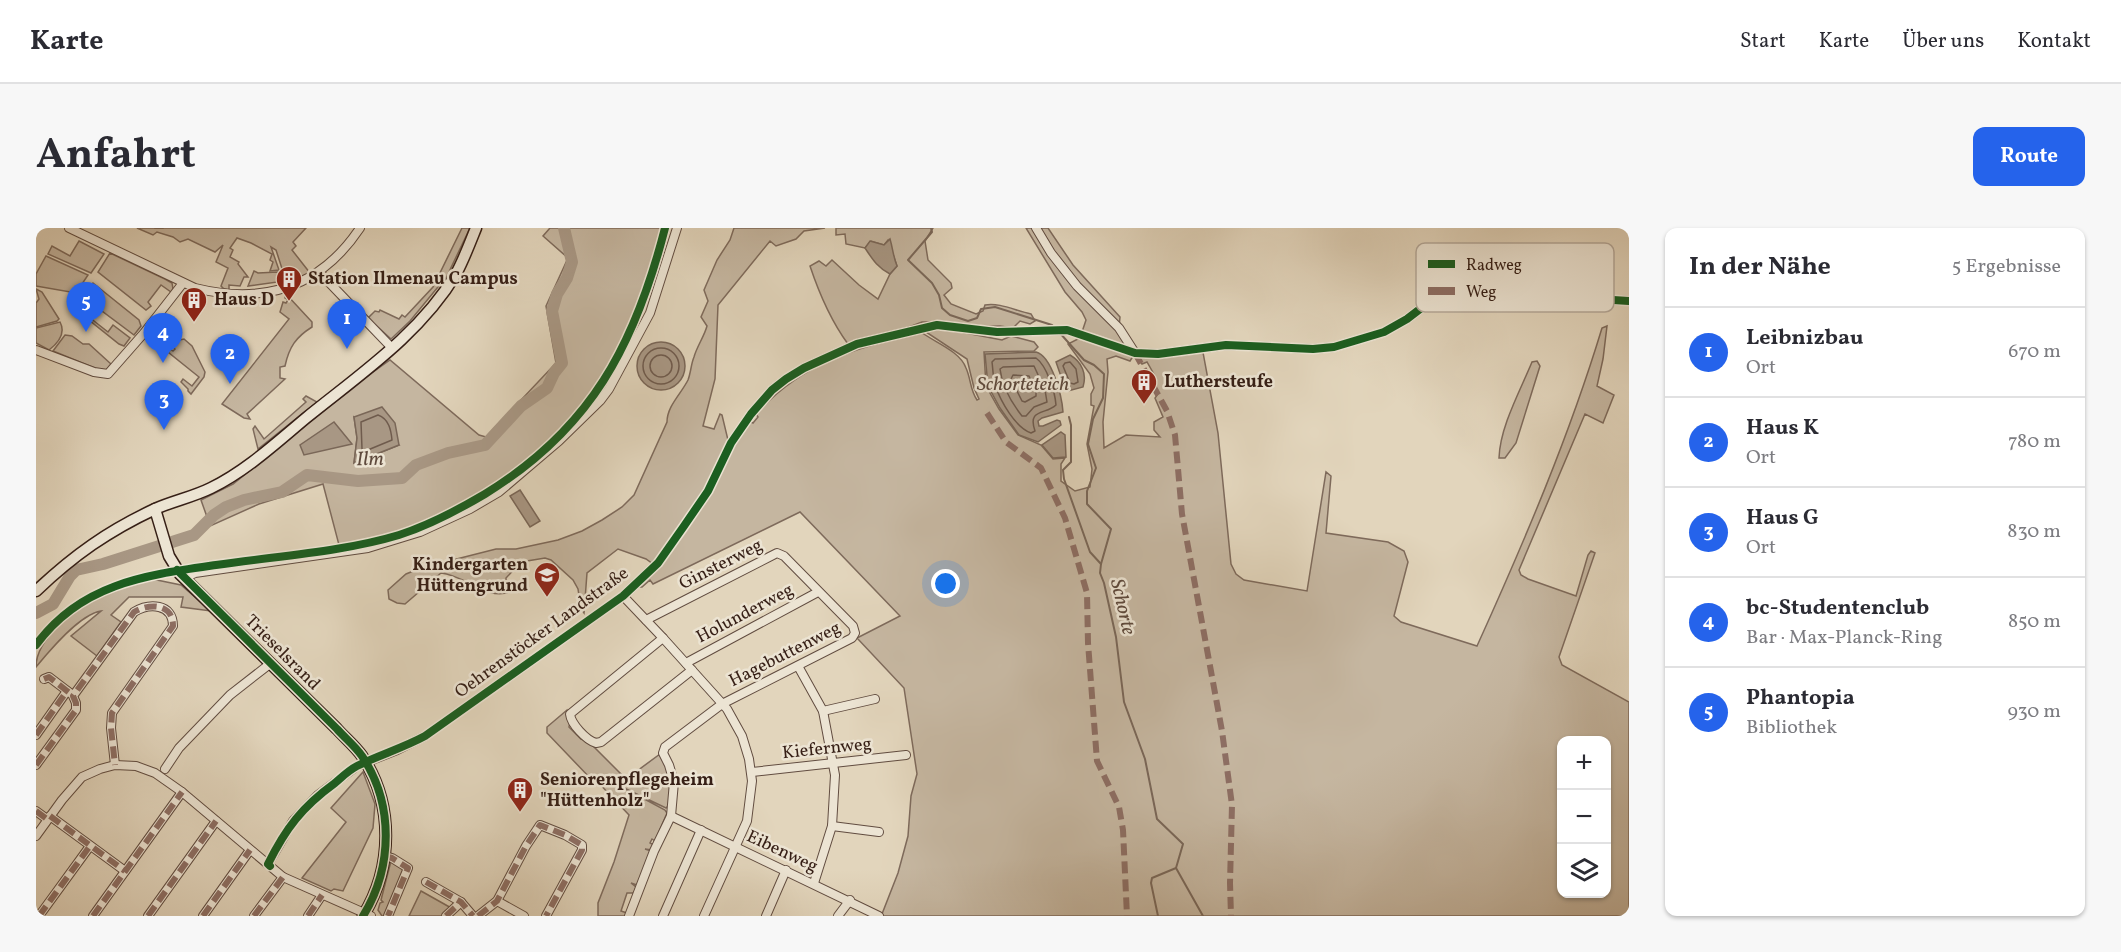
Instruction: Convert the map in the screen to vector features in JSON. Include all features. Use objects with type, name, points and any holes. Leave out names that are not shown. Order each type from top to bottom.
[{"type":"main road","points":[[36,591],[91,544],[155,509],[211,488],[245,467],[392,348],[420,320],[443,292],[455,274],[476,228]]},
{"type":"main road","name":"Trieselsrand","points":[[155,509],[172,561],[184,579],[337,729],[359,752],[366,763],[384,807],[386,823],[385,856],[376,893],[367,915]]},
{"type":"street","points":[[69,228],[183,283],[214,292],[246,295],[264,294],[294,285],[320,272],[360,228]]},
{"type":"street","points":[[184,579],[195,573],[368,548],[420,532],[470,509],[499,492],[559,441],[600,401],[609,389],[650,313],[677,228]]},
{"type":"street","points":[[1036,228],[1077,286],[1119,328],[1135,353]]},
{"type":"street","points":[[320,272],[392,348]]},
{"type":"street","points":[[36,350],[94,372],[108,374],[183,283]]},
{"type":"street","name":"Oehrenstöcker Landstraße","points":[[1614,300],[1629,301]]},
{"type":"street","name":"Oehrenstöcker Landstraße","points":[[268,864],[293,821],[318,795],[357,766],[425,736],[623,596],[658,563],[702,501],[731,443],[741,429],[772,390],[804,368],[857,344],[937,325],[997,332],[1067,330],[1135,353],[1172,353],[1226,345],[1334,347],[1384,332],[1416,312]]},
{"type":"street","name":"Ginsterweg","points":[[646,620],[777,554],[784,556],[854,629]]},
{"type":"street","name":"Holunderweg","points":[[686,663],[818,592]]},
{"type":"street","points":[[623,596],[723,704],[742,736],[752,772],[752,798],[749,814],[704,916]]},
{"type":"street","points":[[36,735],[134,612],[145,605],[163,608],[170,614],[173,626],[112,713],[111,728],[115,765]]},
{"type":"street","name":"Hagebuttenweg","points":[[671,816],[674,782],[663,753],[664,748],[723,704],[852,638],[855,633],[854,629]]},
{"type":"street","points":[[663,638],[570,714],[571,719],[592,743],[601,742],[692,670]]},
{"type":"street","points":[[165,769],[179,748],[230,695],[271,663]]},
{"type":"street","points":[[798,666],[823,711],[834,764],[835,794],[832,826],[814,883]]},
{"type":"street","points":[[36,765],[76,710],[76,703],[70,693],[49,677],[44,679]]},
{"type":"street","points":[[823,711],[875,699]]},
{"type":"street","name":"Kiefernweg","points":[[752,772],[906,756]]},
{"type":"street","points":[[36,836],[82,777],[115,765],[147,769],[182,792],[283,877],[367,915]]},
{"type":"street","points":[[93,916],[182,792]]},
{"type":"street","points":[[36,811],[125,871]]},
{"type":"street","points":[[629,916],[654,851],[671,816]]},
{"type":"street","name":"Eibenweg","points":[[671,816],[850,900],[879,916]]},
{"type":"street","points":[[148,916],[216,821]]},
{"type":"street","points":[[478,916],[497,901],[535,830],[540,825],[582,846],[582,850],[546,916]]},
{"type":"street","points":[[832,826],[879,832]]},
{"type":"street","points":[[663,916],[701,830]]},
{"type":"street","points":[[39,916],[90,846]]},
{"type":"street","points":[[202,916],[250,850]]},
{"type":"street","points":[[385,856],[393,858],[408,868],[388,916]]},
{"type":"street","points":[[766,916],[786,870]]},
{"type":"street","points":[[254,916],[283,877]]},
{"type":"street","points":[[426,882],[461,902],[473,916]]},
{"type":"street","points":[[308,916],[322,895]]},
{"type":"street","points":[[838,916],[850,900]]},
{"type":"street","points":[[497,901],[524,916]]},
{"type":"street","points":[[446,916],[461,902]]},
{"type":"shaded area","points":[[137,228],[306,228],[293,242],[296,246],[292,250],[310,273],[286,281],[276,250],[271,247],[279,270],[270,271],[273,262],[270,260],[272,254],[237,238],[230,248],[233,250],[230,257],[239,262],[238,264],[248,277],[244,277],[240,286],[229,285],[229,290],[224,289],[221,286],[228,268],[216,262],[223,245],[215,252],[188,239],[180,242],[173,237],[157,232],[153,235]]},
{"type":"shaded area","points":[[462,228],[470,228],[447,276],[410,321],[391,339],[368,318],[375,311],[380,310],[399,319],[402,315],[405,317],[433,287]]},
{"type":"shaded area","points":[[550,228],[661,228],[636,311],[608,369],[573,417],[546,445],[516,470],[449,511],[376,538],[339,545],[323,484],[259,504],[208,527],[201,500],[233,484],[390,360],[479,435],[486,437],[556,363],[546,306],[568,258],[543,236]],"holes":[[[354,417],[399,445],[354,463],[357,438]]]},
{"type":"shaded area","points":[[734,228],[825,228],[804,231],[796,239],[776,246],[770,241],[718,305],[715,379],[703,426],[714,429],[720,414],[722,415],[728,440],[727,445],[705,489],[653,564],[646,559],[618,549],[587,573],[584,613],[581,609],[578,589],[573,580],[551,560],[545,558],[521,562],[506,578],[506,585],[510,592],[492,593],[459,578],[441,573],[405,604],[389,599],[388,590],[406,574],[496,549],[516,549],[558,540],[602,520],[622,507],[634,495],[667,422],[669,411],[688,380],[695,353],[707,326],[701,317],[708,301],[704,290]]},
{"type":"shaded area","points":[[836,228],[933,228],[925,241],[928,260],[951,283],[952,288],[944,295],[951,304],[976,314],[983,311],[985,305],[1002,306],[1031,314],[1035,321],[1030,324],[1020,321],[1013,328],[969,327],[948,322],[922,322],[891,334],[848,344],[826,306],[810,266],[819,261],[826,266],[832,260],[878,299],[890,274],[897,266],[888,240],[884,245],[871,241],[865,248],[846,244],[845,234],[836,235]]},
{"type":"shaded area","points":[[1026,228],[1048,228],[1073,265],[1120,317],[1119,328],[1135,353],[1202,347],[1218,433],[1231,564],[1236,574],[1244,580],[1307,591],[1326,472],[1331,476],[1326,533],[1388,542],[1404,551],[1408,562],[1394,616],[1401,622],[1477,646],[1545,489],[1602,328],[1607,326],[1597,386],[1614,395],[1603,423],[1585,414],[1519,570],[1521,575],[1528,579],[1576,596],[1588,555],[1591,551],[1595,553],[1559,657],[1562,665],[1629,702],[1629,916],[883,916],[908,836],[911,796],[917,774],[904,688],[857,638],[900,616],[800,512],[653,584],[650,580],[642,587],[636,587],[668,553],[703,506],[749,421],[753,423],[758,417],[756,414],[774,396],[812,369],[852,351],[921,332],[946,347],[963,362],[975,396],[977,400],[979,399],[967,359],[926,332],[928,329],[945,329],[1002,340],[1011,336],[1034,342],[1038,347],[1034,351],[984,352],[986,386],[1018,435],[1041,445],[1053,459],[1065,458],[1061,464],[1061,481],[1075,491],[1090,487],[1092,469],[1087,444],[1094,406],[1091,405],[1091,394],[1094,388],[1090,374],[1068,344],[1080,338],[1086,320],[1065,292]],"holes":[[[1135,353],[1142,364],[1147,362],[1155,376],[1151,380],[1158,394],[1155,398],[1163,417],[1154,422],[1154,430],[1160,437],[1126,435],[1104,448],[1103,422],[1108,372],[1107,359],[1116,356],[1130,361]]]},
{"type":"shaded area","points":[[79,241],[104,254],[91,273],[48,254],[52,246],[70,256]]},
{"type":"shaded area","points":[[110,253],[172,283],[173,289],[171,292],[161,285],[148,302],[151,306],[146,310],[98,272]]},
{"type":"shaded area","points":[[46,256],[88,275],[76,293],[36,286],[36,274]]},
{"type":"shaded area","points":[[254,271],[258,273],[278,272],[282,284],[279,286],[277,282],[248,286]]},
{"type":"shaded area","points":[[93,283],[139,320],[141,326],[134,335],[86,299],[86,291]]},
{"type":"shaded area","points":[[36,289],[42,292],[59,319],[57,321],[36,327],[36,303],[39,299]]},
{"type":"shaded area","points":[[286,294],[312,322],[312,327],[297,339],[291,348],[285,366],[280,367],[280,378],[285,379],[247,414],[250,419],[244,418],[222,404],[289,319],[280,312],[283,302],[286,303],[288,300],[285,298]]},
{"type":"shaded area","points":[[73,303],[83,311],[88,306],[93,310],[89,317],[108,332],[113,325],[130,338],[124,346],[119,344],[74,308]]},
{"type":"shaded area","points":[[60,322],[62,334],[49,350],[36,343],[36,328]]},
{"type":"shaded area","points":[[65,335],[72,336],[83,344],[89,344],[111,364],[106,370],[97,369],[53,351]]},
{"type":"shaded area","points":[[184,339],[192,346],[205,372],[204,377],[191,394],[181,382],[183,379],[192,386],[199,377],[163,348],[165,345],[173,351],[175,349],[171,346],[175,341]]},
{"type":"shaded area","points":[[1537,361],[1540,366],[1516,443],[1505,458],[1499,458],[1500,446],[1511,409],[1532,362]]},
{"type":"shaded area","points":[[306,396],[317,402],[258,449],[253,429],[255,426],[264,439],[306,402],[303,399]]},
{"type":"shaded area","points":[[152,579],[181,585],[211,611],[181,607],[183,597],[129,597],[111,615],[121,622],[97,656],[71,636],[101,611],[75,626],[36,667],[42,646],[50,635],[79,608],[105,593]]},
{"type":"shaded area","points":[[567,710],[569,727],[581,739],[583,736],[623,776],[622,782],[660,754],[668,773],[670,798],[666,808],[622,787],[667,813],[655,841],[652,839],[650,843],[654,845],[652,850],[645,849],[651,851],[637,885],[631,883],[636,887],[634,893],[627,893],[621,911],[627,913],[626,916],[598,916],[598,903],[629,815],[547,733],[547,727]]},
{"type":"shaded area","points":[[363,772],[375,804],[373,828],[343,891],[334,889],[331,891],[302,878],[346,822],[331,808]]},
{"type":"shaded area","points":[[391,861],[405,869],[386,916],[382,916],[378,910],[380,903],[383,902],[381,900]]},
{"type":"shaded area","points":[[421,891],[453,909],[445,916],[409,916]]},
{"type":"water","points":[[890,239],[897,266],[890,274],[878,266],[865,248],[870,241],[884,245]]},
{"type":"water","points":[[656,342],[666,342],[678,349],[685,361],[685,371],[678,383],[666,390],[656,390],[641,379],[637,371],[637,361],[648,346]]},
{"type":"water","name":"Schorteteich","points":[[1036,352],[1042,355],[1051,369],[1061,397],[1063,412],[1038,421],[1039,426],[1057,420],[1061,425],[1038,442],[1019,435],[1000,408],[988,386],[985,354]]},
{"type":"water","points":[[1070,355],[1080,365],[1084,378],[1083,387],[1068,391],[1056,362]]},
{"type":"water","points":[[382,407],[395,423],[399,445],[354,463],[357,438],[354,417]]},
{"type":"water","points":[[334,422],[352,444],[304,455],[300,445]]},
{"type":"water","points":[[1061,432],[1065,435],[1066,457],[1053,458],[1042,445]]},
{"type":"water","points":[[520,490],[540,521],[530,527],[510,496]]},
{"type":"waterway","points":[[155,228],[163,228]]},
{"type":"waterway","name":"Ilm","points":[[36,613],[53,604],[76,570],[103,564],[194,535],[214,515],[226,507],[244,500],[282,492],[307,475],[358,481],[402,478],[416,465],[448,453],[485,445],[521,406],[547,388],[562,363],[552,311],[572,262],[564,228]]},
{"type":"waterway","name":"Schorte","points":[[931,228],[932,232],[908,260],[932,283],[939,295],[942,308],[950,315],[968,321],[977,318],[981,309],[995,307],[1052,325],[1055,328]]},
{"type":"waterway","name":"Schorte","points":[[1059,332],[1084,360],[1104,374],[1103,398],[1093,419],[1088,444],[1096,468],[1087,491],[1087,504],[1111,529],[1100,573],[1116,637],[1124,702],[1145,759],[1157,819],[1183,844],[1176,868],[1203,916]]},
{"type":"waterway","points":[[1069,417],[1071,462],[1063,470],[1064,479],[1090,552],[1101,564]]},
{"type":"waterway","points":[[1158,916],[1152,878],[1176,868]]},
{"type":"marked path","points":[[1135,353],[1167,411],[1175,435],[1182,514],[1222,731],[1232,805],[1231,916]]},
{"type":"marked path","points":[[987,413],[1006,442],[1041,468],[1065,518],[1087,593],[1088,643],[1097,761],[1119,807],[1123,830],[1127,916]]},
{"type":"marked path","points":[[36,765],[76,710],[73,696],[134,612],[146,607],[159,607],[169,613],[173,626],[112,713],[111,728],[115,765]]},
{"type":"marked path","points":[[44,679],[49,677],[71,694]]},
{"type":"marked path","points":[[36,735],[67,691]]},
{"type":"marked path","points":[[93,916],[182,792]]},
{"type":"marked path","points":[[36,811],[47,819]]},
{"type":"marked path","points":[[50,816],[125,871]]},
{"type":"marked path","points":[[148,916],[216,821]]},
{"type":"marked path","points":[[478,916],[497,901],[526,846],[540,825],[582,845],[582,850],[546,916]]},
{"type":"marked path","points":[[39,916],[90,846]]},
{"type":"marked path","points":[[203,916],[250,850]]},
{"type":"marked path","points":[[385,856],[408,868],[388,916]]},
{"type":"marked path","points":[[254,916],[283,877]]},
{"type":"marked path","points":[[426,882],[461,902],[473,916]]},
{"type":"marked path","points":[[308,916],[322,895]]},
{"type":"marked path","points":[[446,916],[461,902]]},
{"type":"cycle path","points":[[36,645],[54,624],[73,608],[117,586],[165,573],[332,550],[378,541],[433,522],[485,494],[522,469],[554,441],[581,412],[604,380],[639,310],[665,228]]},
{"type":"cycle path","points":[[1614,300],[1629,301]]},
{"type":"cycle path","points":[[270,866],[268,864],[275,851],[296,819],[313,801],[348,772],[365,762],[425,736],[623,596],[658,563],[708,491],[731,443],[751,414],[772,390],[804,368],[857,344],[937,325],[997,332],[1067,330],[1135,353],[1158,354],[1226,345],[1313,349],[1334,347],[1384,332],[1416,312]]},
{"type":"cycle path","points":[[177,570],[362,756],[380,794],[386,836],[380,877],[363,916]]},
{"type":"place","name":"Station Ilmenau Campus","points":[[289,302]]},
{"type":"place","name":"Haus D","points":[[194,323]]},
{"type":"place","name":"Phantopia","points":[[86,332]]},
{"type":"place","name":"Leibnizbau","points":[[347,349]]},
{"type":"place","name":"bc-Studentenclub","points":[[163,363]]},
{"type":"place","name":"Haus K","points":[[230,384]]},
{"type":"place","name":"Luthersteufe","points":[[1144,405]]},
{"type":"place","name":"Haus G","points":[[164,430]]},
{"type":"place","name":"Kindergarten Hüttengrund","points":[[547,598]]},
{"type":"place","name":"Seniorenpflegeheim \"Hüttenholz\"","points":[[520,813]]}]
